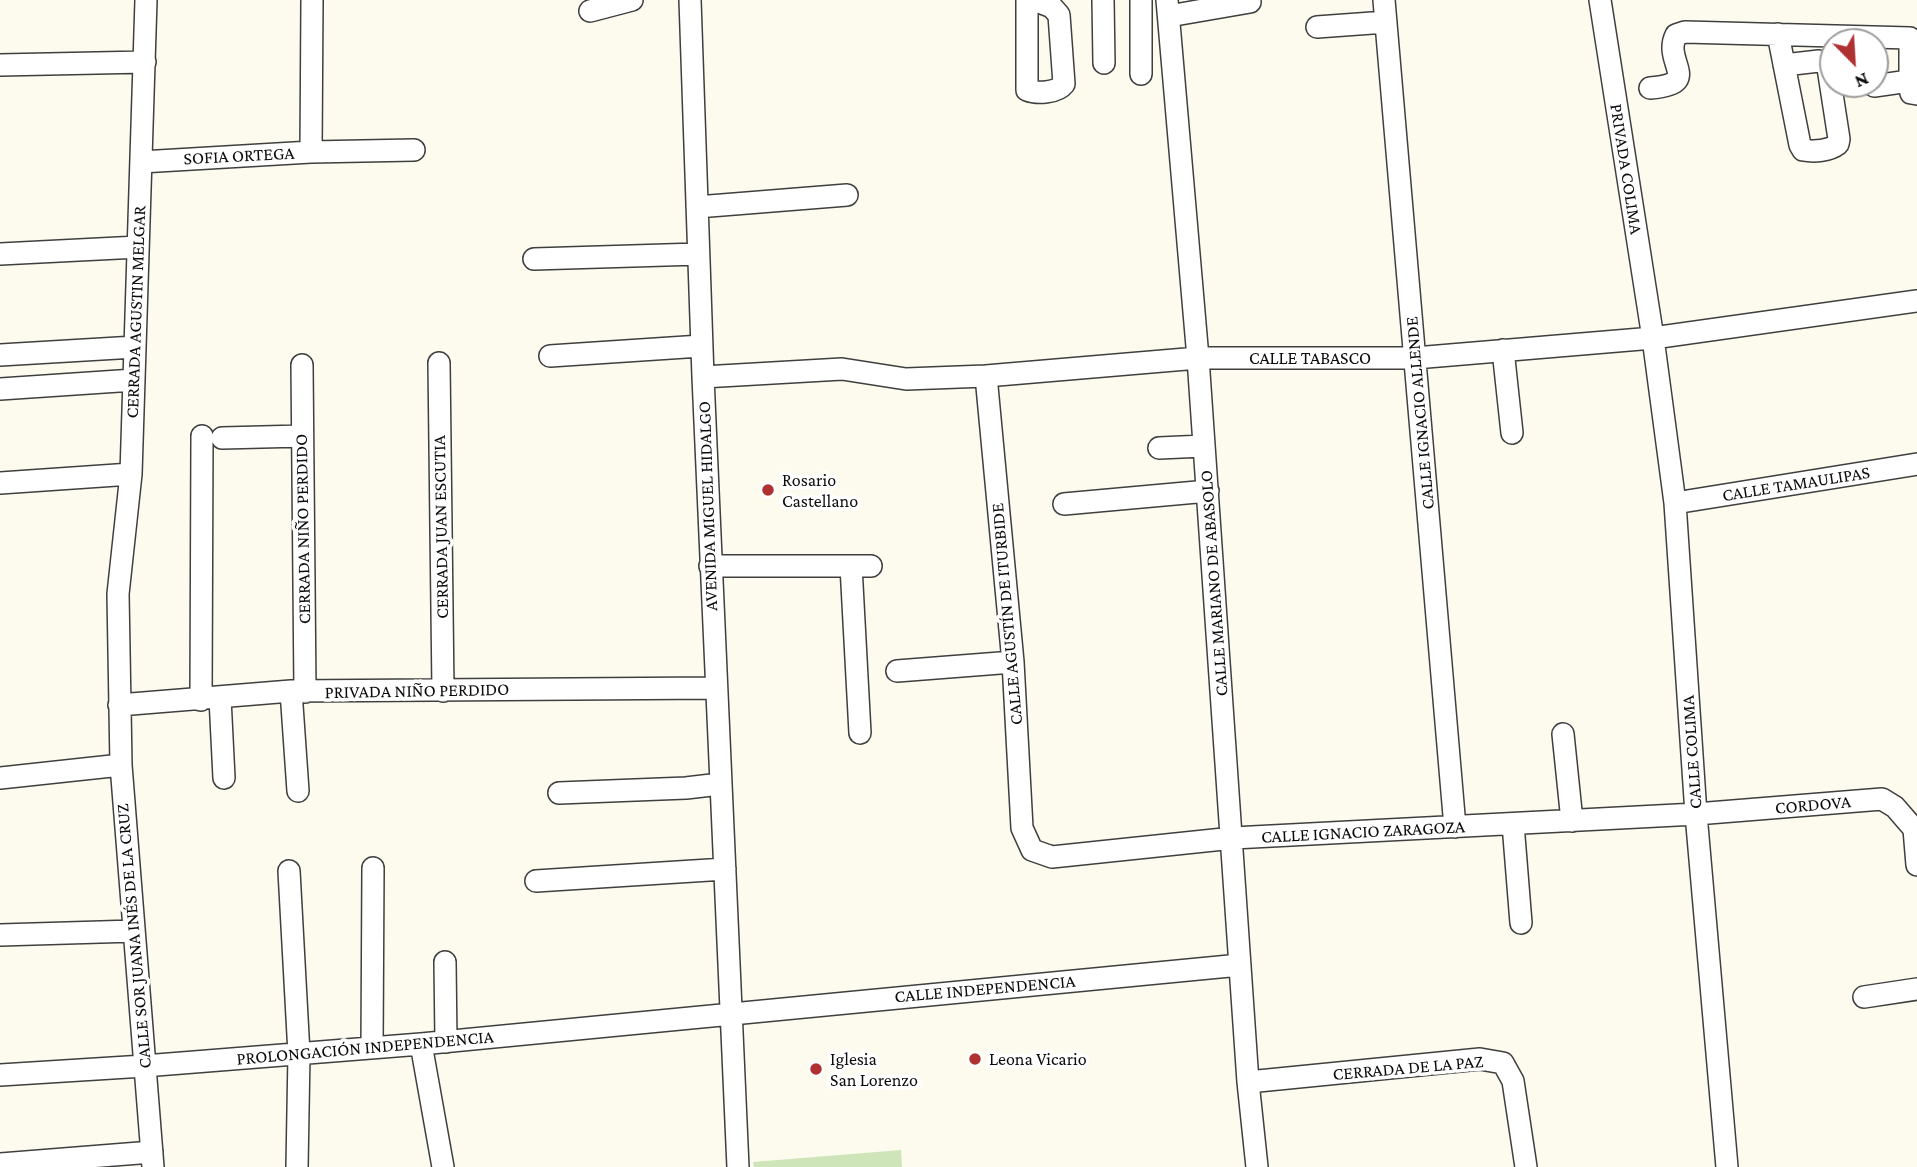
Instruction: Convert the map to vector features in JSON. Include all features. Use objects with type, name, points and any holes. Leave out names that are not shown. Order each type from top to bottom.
[{"type":"street","name":"CERRADA AGUSTIN MELGAR","points":[[119,705],[118,594],[131,474],[146,0]]},
{"type":"street","name":"SOFIA ORTEGA","points":[[141,162],[311,152],[312,0]]},
{"type":"street","points":[[590,11],[632,0]]},
{"type":"street","name":"AVENIDA MIGUEL HIDALGO","points":[[690,0],[702,377],[738,1167]]},
{"type":"street","points":[[1027,0],[1025,85],[1031,92],[1057,90],[1064,84],[1059,15],[1052,7],[1034,0]]},
{"type":"street","points":[[1103,0],[1104,63]]},
{"type":"street","points":[[1141,0],[1141,74]]},
{"type":"street","name":"CALLE IGNACIO ALLENDE","points":[[1384,0],[1455,827]]},
{"type":"street","name":"PRIVADA COLIMA","points":[[1600,0],[1653,338]]},
{"type":"street","points":[[1168,8],[1250,2]]},
{"type":"street","name":"CALLE MARIANO DE ABASOLO","points":[[1168,8],[1198,358],[1248,1082],[1257,1167]]},
{"type":"street","points":[[1317,27],[1386,22]]},
{"type":"street","points":[[1650,88],[1671,87],[1676,83],[1678,75],[1672,42],[1676,35],[1685,32],[1913,39],[1913,88],[1889,87]]},
{"type":"street","points":[[1778,34],[1784,65]]},
{"type":"street","points":[[0,65],[145,62]]},
{"type":"street","points":[[311,152],[414,150]]},
{"type":"street","points":[[697,207],[847,195]]},
{"type":"street","points":[[0,254],[138,247]]},
{"type":"street","points":[[534,259],[698,254]]},
{"type":"street","name":"CALLE TABASCO","points":[[702,377],[842,369],[906,379],[986,376],[1198,358],[1415,358],[1653,338],[1917,301]]},
{"type":"street","name":"CALLE COLIMA","points":[[1653,338],[1675,503],[1696,814],[1727,1167]]},
{"type":"street","points":[[550,356],[701,346]]},
{"type":"street","points":[[0,355],[135,347]]},
{"type":"street","points":[[1503,350],[1513,433]]},
{"type":"street","name":"CERRADA JUAN ESCUTIA","points":[[439,363],[443,691]]},
{"type":"street","name":"CERRADA NIÑO PERDIDO","points":[[298,791],[302,365]]},
{"type":"street","name":"CALLE AGUSTÍN DE ITURBIDE","points":[[986,376],[1013,662],[1022,828],[1032,850]]},
{"type":"street","points":[[0,389],[134,380]]},
{"type":"street","points":[[224,778],[211,699],[212,437],[302,436]]},
{"type":"street","points":[[1159,448],[1204,446]]},
{"type":"street","name":"CALLE TAMAULIPAS","points":[[1675,503],[1917,464]]},
{"type":"street","points":[[0,483],[131,474]]},
{"type":"street","points":[[1064,504],[1208,491]]},
{"type":"street","points":[[710,566],[861,566],[860,733]]},
{"type":"street","points":[[897,671],[1013,662]]},
{"type":"street","name":"PRIVADA NIÑO PERDIDO","points":[[119,705],[298,692],[715,688]]},
{"type":"street","name":"CALLE SOR JUANA INÉS DE LA CRUZ","points":[[119,705],[121,765],[153,1160]]},
{"type":"street","points":[[1563,734],[1572,821]]},
{"type":"street","points":[[0,778],[121,765]]},
{"type":"street","points":[[559,793],[720,784]]},
{"type":"street","name":"CORDOVA","points":[[1696,814],[1882,799],[1895,807],[1915,829]]},
{"type":"street","name":"CALLE IGNACIO ZARAGOZA","points":[[1032,850],[1052,857],[1233,838],[1696,814]]},
{"type":"street","points":[[1513,824],[1521,923]]},
{"type":"street","points":[[1915,829],[1917,865]]},
{"type":"street","points":[[372,1047],[373,868]]},
{"type":"street","points":[[536,881],[725,869]]},
{"type":"street","points":[[289,871],[299,1054],[298,1167]]},
{"type":"street","points":[[0,935],[134,931]]},
{"type":"street","points":[[445,962],[446,1042]]},
{"type":"street","name":"CALLE INDEPENDENCIA","points":[[730,1013],[1240,965]]},
{"type":"street","points":[[1864,996],[1917,989]]},
{"type":"street","name":"PROLONGACIÓN INDEPENDENCIA","points":[[0,1075],[446,1042],[730,1013]]},
{"type":"street","points":[[421,1044],[443,1167]]},
{"type":"street","name":"CERRADA DE LA PAZ","points":[[1248,1082],[1480,1059],[1503,1063],[1513,1081],[1526,1167]]},
{"type":"street","points":[[0,1164],[153,1160]]},
{"type":"green space","points":[[901,1150],[902,1167],[754,1167],[753,1162]]},
{"type":"place","name":"Rosario Castellano","points":[[768,490]]},
{"type":"place","name":"Leona Vicario","points":[[975,1059]]},
{"type":"place","name":"Iglesia San Lorenzo","points":[[816,1069]]}]
